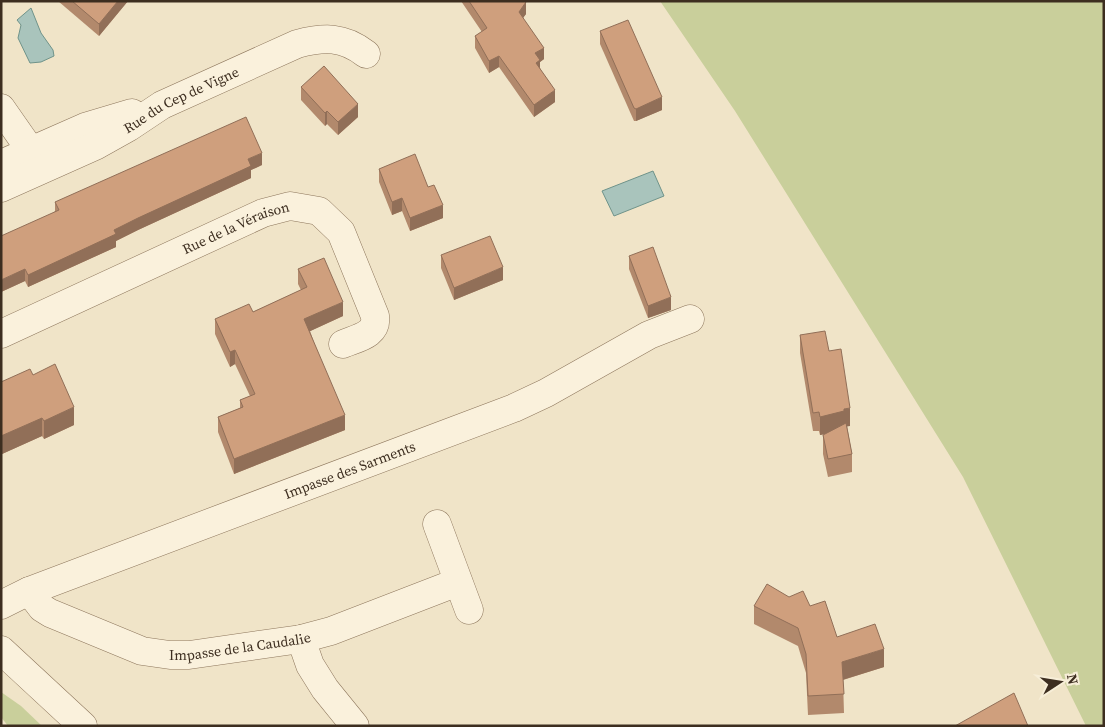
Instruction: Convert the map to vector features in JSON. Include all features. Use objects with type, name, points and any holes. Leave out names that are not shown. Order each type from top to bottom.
[{"type":"street","name":"Rue du Cep de Vigne","points":[[1,188],[95,146],[130,127],[162,105],[297,44],[330,39],[354,45],[366,54]]},
{"type":"street","points":[[1,164],[85,127],[162,105]]},
{"type":"street","points":[[1,108],[31,151]]},
{"type":"street","name":"Rue de la Véraison","points":[[1,334],[263,213],[290,206],[319,211],[342,232],[375,316],[376,323],[371,332],[343,344]]},
{"type":"street","name":"Impasse des Sarments","points":[[1,605],[29,591],[514,408],[546,393],[649,335],[690,319]]},
{"type":"street","points":[[436,524],[469,610]]},
{"type":"street","name":"Impasse de la Caudalie","points":[[29,591],[42,608],[50,613],[142,651],[170,655],[189,655],[301,639],[331,630],[458,582]]},
{"type":"street","points":[[301,639],[310,665],[325,689],[355,726]]},
{"type":"street","points":[[1,650],[82,726]]},
{"type":"green space","points":[[660,1],[1104,1],[1104,726],[1086,726],[963,477],[735,111]]},
{"type":"green space","points":[[1,692],[21,706],[42,726],[8,726],[1,717]]},
{"type":"water","points":[[31,8],[41,33],[53,50],[54,56],[41,62],[30,63],[18,38],[21,25],[17,20]]},
{"type":"water","points":[[653,171],[664,196],[614,216],[602,191]]},
{"type":"building","points":[[72,1],[118,1],[99,24]]},
{"type":"building","points":[[469,1],[526,1],[519,12],[544,48],[535,53],[540,60],[536,63],[555,90],[534,105],[499,56],[489,61],[475,36],[487,28]]},
{"type":"building","points":[[628,20],[662,97],[636,109],[600,31]]},
{"type":"building","points":[[324,66],[358,104],[338,122],[327,111],[325,113],[301,87]]},
{"type":"building","points":[[246,117],[262,153],[248,159],[251,166],[138,218],[114,230],[116,234],[28,275],[25,269],[1,280],[1,236],[59,210],[55,202]]},
{"type":"building","points":[[415,154],[428,187],[434,185],[443,205],[410,218],[402,198],[392,202],[379,169]]},
{"type":"building","points":[[490,236],[503,267],[454,288],[441,255]]},
{"type":"building","points":[[653,247],[671,297],[648,306],[629,256]]},
{"type":"building","points":[[324,258],[343,302],[304,319],[345,415],[234,459],[218,417],[243,407],[240,400],[255,394],[235,350],[230,352],[215,319],[249,304],[253,312],[307,287],[298,269]]},
{"type":"building","points":[[825,331],[829,351],[841,349],[850,408],[820,417],[819,412],[813,413],[800,335]]},
{"type":"building","points":[[55,364],[74,407],[44,421],[42,418],[1,436],[1,382],[30,369],[33,375]]},
{"type":"building","points":[[846,423],[852,454],[828,459],[823,435]]},
{"type":"building","points":[[767,584],[789,597],[803,591],[810,606],[825,601],[837,637],[875,624],[884,649],[842,662],[844,694],[808,696],[806,654],[798,628],[754,606]]},
{"type":"building","points":[[1014,693],[1028,726],[955,726]]}]
